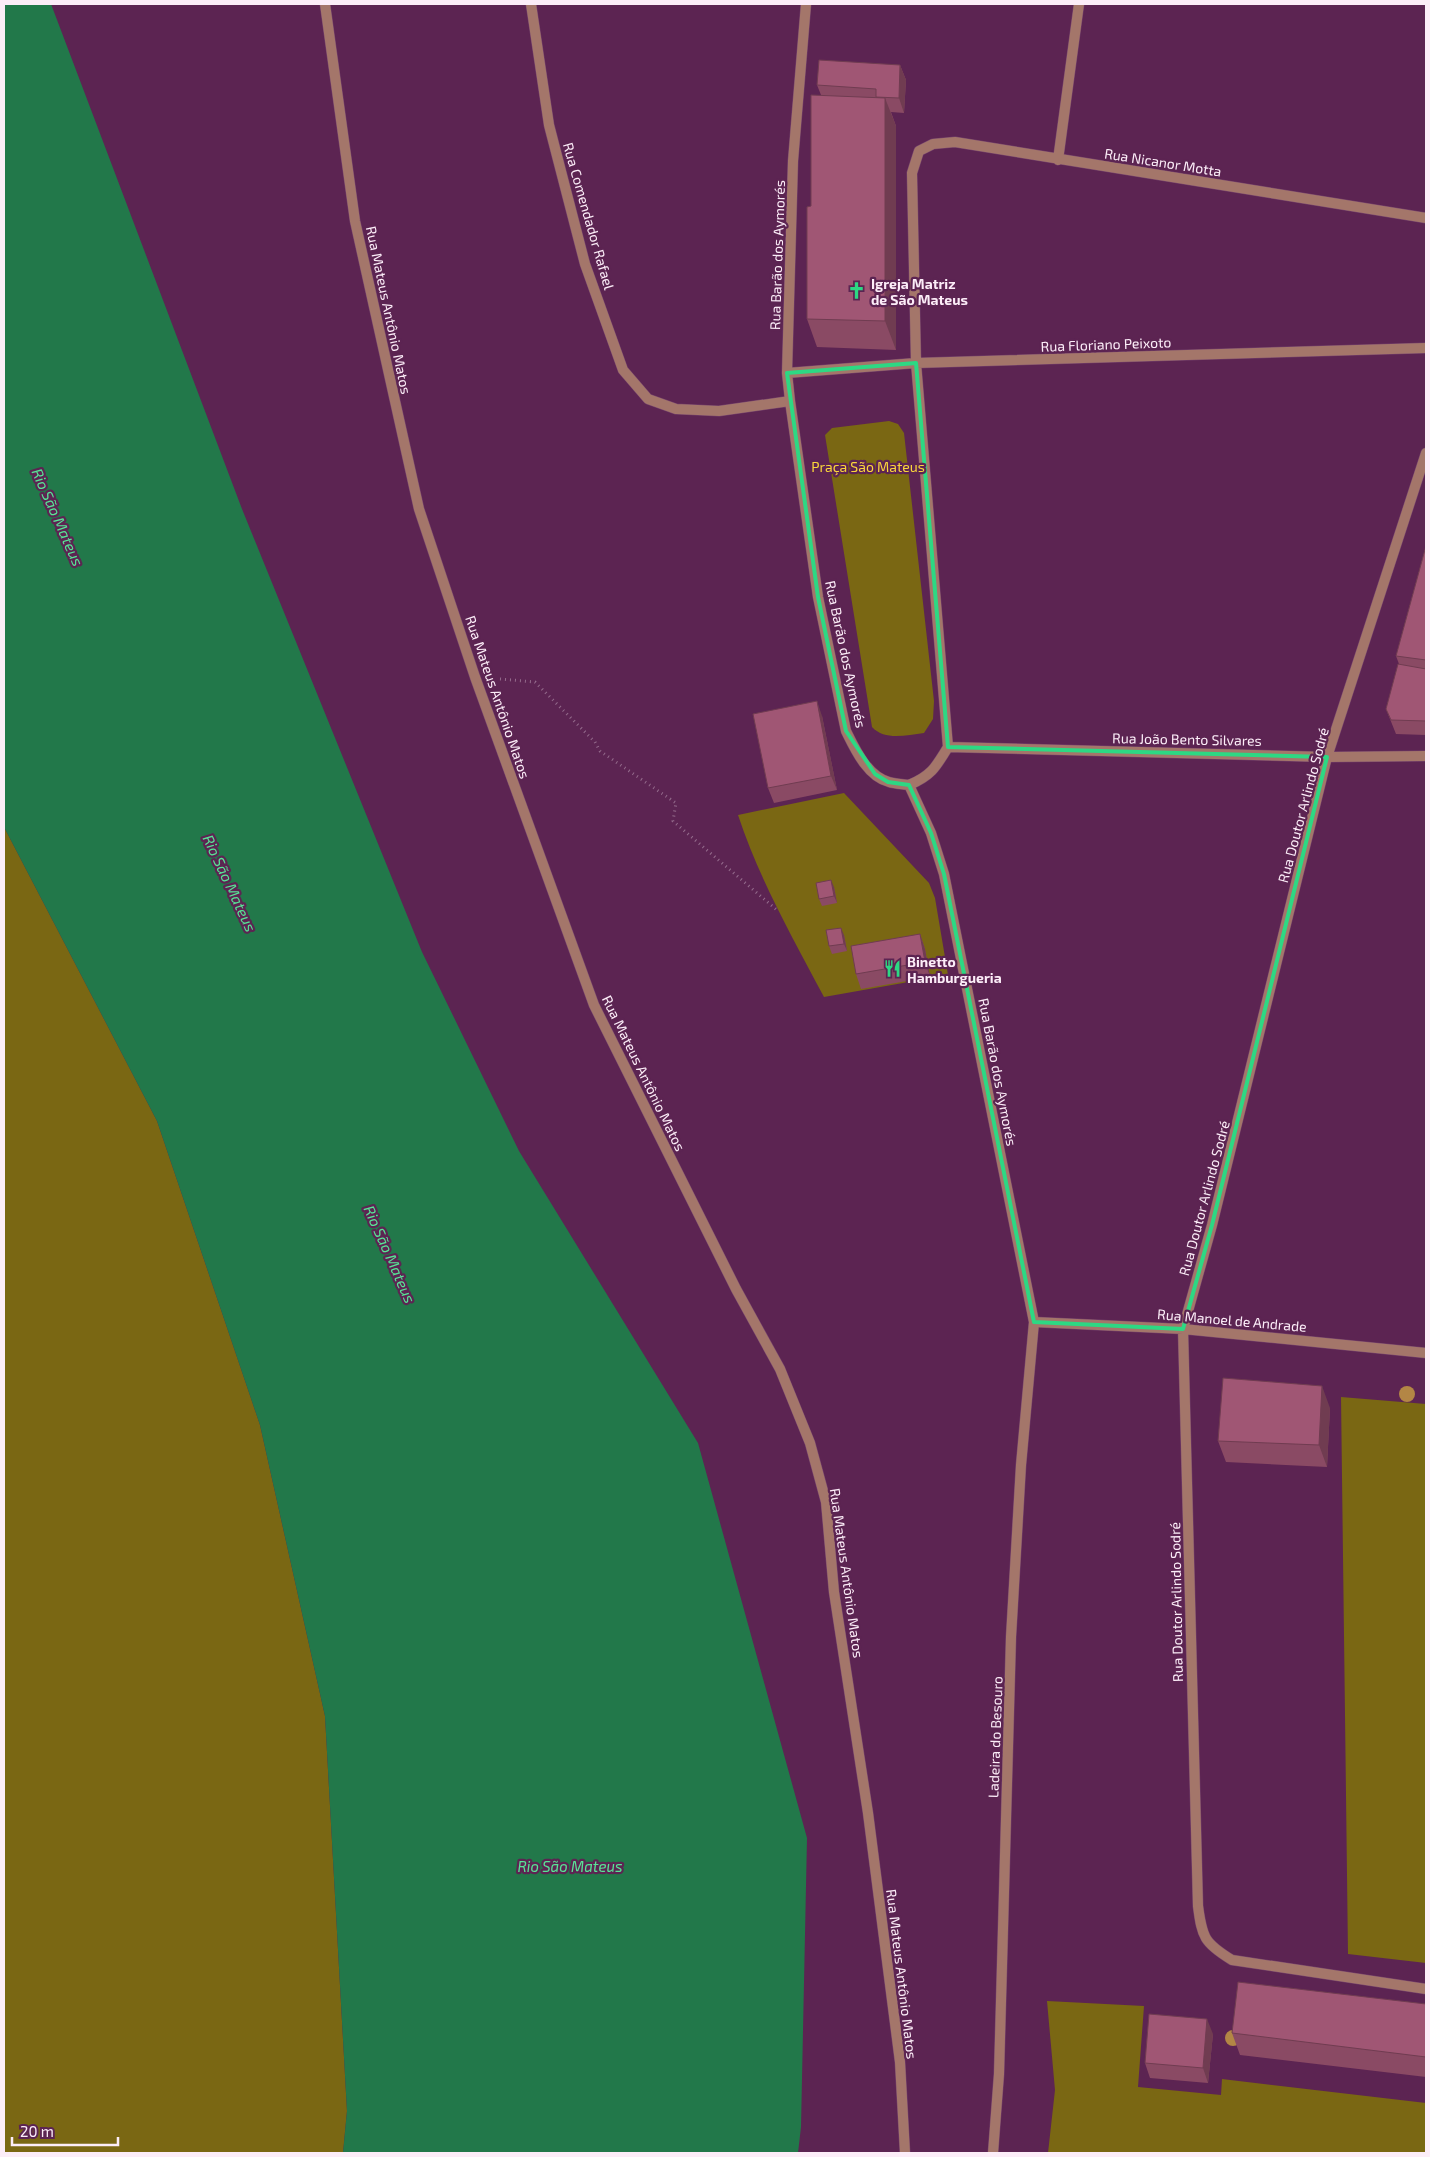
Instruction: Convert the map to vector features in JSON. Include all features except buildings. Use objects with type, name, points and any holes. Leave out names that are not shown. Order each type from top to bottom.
[{"type":"street","name":"Rua Mateus Antônio Matos","points":[[325,4],[355,221],[419,509],[475,677],[594,1005],[736,1290],[780,1369],[810,1443],[826,1502],[834,1592],[868,1814],[900,2062],[905,2153]]},
{"type":"street","name":"Rua Comendador Rafael","points":[[531,4],[549,125],[585,264],[623,370],[648,398],[676,409],[719,411],[790,401]]},
{"type":"street","name":"Rua Barão dos Aymorés","points":[[806,4],[793,161],[787,373],[818,596],[846,731],[856,751],[875,774],[888,782],[909,785],[931,833],[944,874],[1034,1322]]},
{"type":"street","points":[[1058,160],[1079,4]]},
{"type":"street","name":"Rua Nicanor Motta","points":[[916,364],[912,173],[919,151],[933,144],[955,142],[1426,218]]},
{"type":"street","name":"Rua Floriano Peixoto","points":[[787,373],[916,364],[1426,348]]},
{"type":"street","points":[[909,785],[925,778],[935,768],[948,747],[916,364]]},
{"type":"street","name":"Rua Doutor Arlindo Sodré","points":[[1426,453],[1328,756],[1212,1225],[1183,1328],[1198,1906],[1202,1932],[1214,1949],[1232,1960],[1426,1988]]},
{"type":"street","name":"Rua João Bento Silvares","points":[[948,747],[1328,756],[1426,756]]},
{"type":"street","name":"Rua Manoel de Andrade","points":[[1034,1322],[1183,1328],[1426,1353]]},
{"type":"street","name":"Ladeira do Besouro","points":[[993,2153],[999,2064],[1012,1637],[1021,1464],[1034,1322]]},
{"type":"path","points":[[475,677],[535,682],[595,742],[600,751],[676,803],[672,821],[778,911]]},
{"type":"highlighted area","points":[[916,363],[948,747],[1327,757],[1212,1225],[1183,1329],[1034,1322],[944,874],[931,833],[909,785],[888,782],[875,774],[846,731],[818,597],[787,373]]},
{"type":"green space","name":"Praça São Mateus","points":[[889,421],[898,424],[904,433],[934,701],[933,719],[924,733],[903,736],[889,736],[872,727],[825,435],[832,428]]},
{"type":"green space","points":[[844,793],[929,883],[935,898],[948,975],[824,997],[766,885],[738,815]]},
{"type":"green space","points":[[4,827],[157,1121],[260,1425],[325,1716],[347,2111],[343,2153],[4,2153]]},
{"type":"green space","points":[[1341,1397],[1426,1404],[1426,1963],[1348,1954]]},
{"type":"green space","points":[[1047,2001],[1144,2006],[1138,2087],[1221,2095],[1222,2079],[1426,2103],[1426,2153],[1048,2153],[1055,2090]]},
{"type":"water","name":"Rio São Mateus","points":[[4,4],[51,4],[242,509],[422,952],[519,1151],[698,1443],[807,1838],[801,2127],[798,2153],[343,2153],[347,2111],[325,1716],[260,1425],[157,1121],[4,827]]},
{"type":"place","name":"Igreja Matriz de São Mateus","points":[[857,291]]},
{"type":"place","name":"Binetto Hamburgueria","points":[[893,969]]}]
